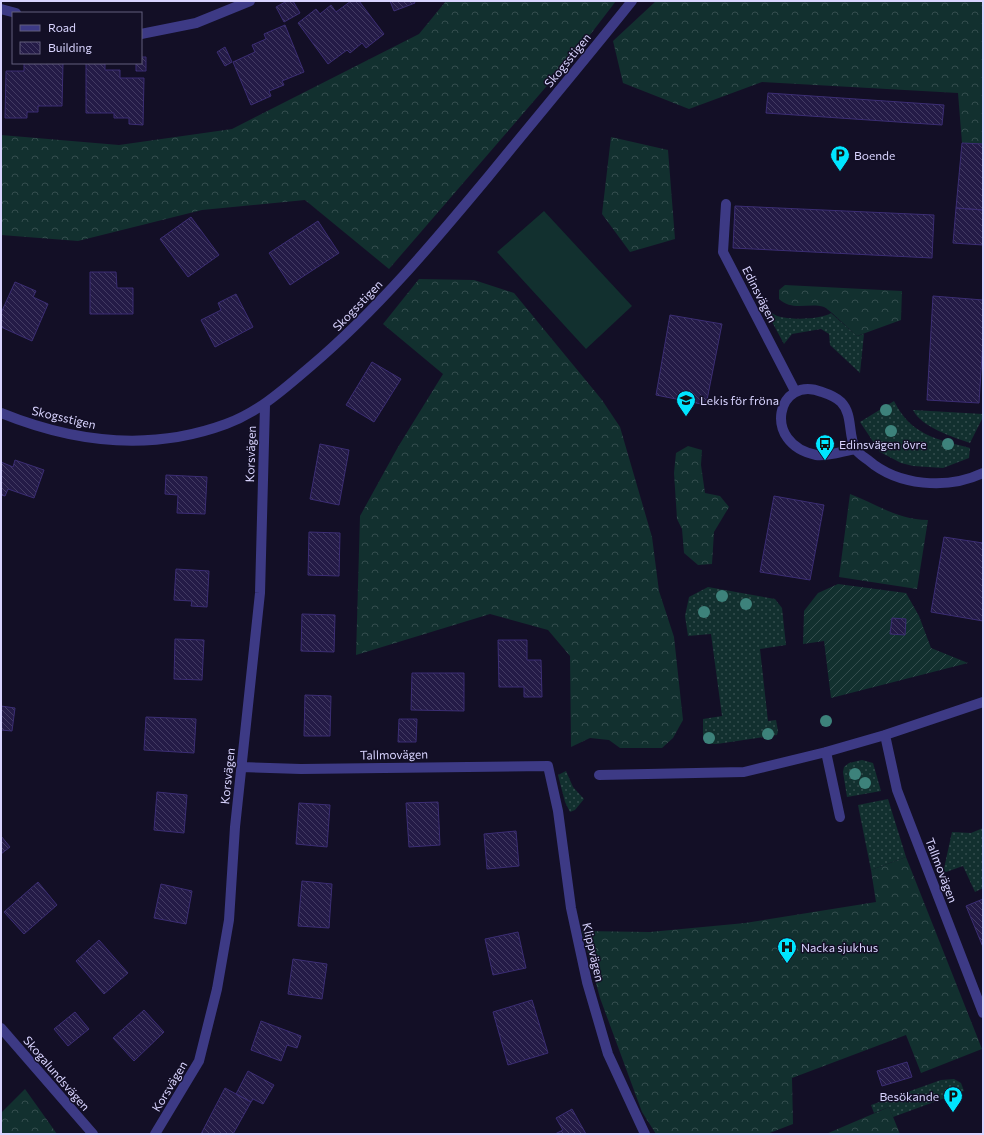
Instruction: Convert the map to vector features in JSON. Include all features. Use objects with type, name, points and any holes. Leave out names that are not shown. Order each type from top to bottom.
[{"type":"street","points":[[142,34],[196,23],[250,1]]},
{"type":"street","name":"Skogsstigen","points":[[1,413],[74,435],[123,442],[172,439],[227,424],[265,405],[343,339],[431,246],[632,1]]},
{"type":"street","points":[[1,9],[12,12]]},
{"type":"street","name":"Edinsvägen","points":[[726,204],[724,252],[795,391]]},
{"type":"street","points":[[855,449],[816,455],[790,443],[782,432],[781,417],[784,403],[795,391],[812,388],[842,402],[848,417],[855,449],[880,470],[900,479],[941,483],[971,479],[983,473]]},
{"type":"street","name":"Korsvägen","points":[[155,1134],[199,1061],[217,989],[229,920],[235,827],[260,593],[265,405]]},
{"type":"street","points":[[599,775],[744,772],[826,752],[885,735],[983,702]]},
{"type":"street","name":"Tallmovägen","points":[[885,735],[897,790],[983,1013]]},
{"type":"street","points":[[826,752],[840,817]]},
{"type":"street","name":"Tallmovägen","points":[[241,767],[301,769],[548,766]]},
{"type":"street","name":"Klippvägen","points":[[548,766],[558,811],[571,908],[586,982],[608,1054],[645,1134]]},
{"type":"street","name":"Skogalundsvägen","points":[[1,1028],[93,1134]]},
{"type":"green space","points":[[446,1],[616,1],[583,44],[389,269],[305,200],[202,210],[78,241],[1,235],[1,135],[119,145],[232,129],[419,34]]},
{"type":"green space","points":[[656,1],[983,1],[983,144],[962,143],[958,93],[762,82],[689,109],[623,83],[613,41]]},
{"type":"green space","points":[[611,137],[668,150],[675,239],[630,252],[602,214]]},
{"type":"green space","points":[[544,211],[632,306],[586,349],[497,252]]},
{"type":"green space","points":[[419,279],[474,280],[514,293],[602,400],[620,427],[652,537],[659,591],[674,637],[683,720],[673,738],[662,748],[620,748],[609,740],[590,738],[571,747],[570,656],[548,630],[490,614],[356,655],[360,516],[398,447],[443,374],[383,324]]},
{"type":"green space","points":[[785,285],[902,291],[901,320],[857,336],[824,307],[813,305],[795,306],[784,303],[779,299],[779,290]]},
{"type":"green space","points":[[765,309],[777,316],[804,319],[820,317],[831,313],[857,336],[864,334],[860,373],[830,345],[829,334],[821,329],[792,334],[784,344]]},
{"type":"green space","points":[[894,401],[908,421],[926,434],[946,442],[970,448],[969,458],[943,468],[913,466],[901,463],[880,452],[860,422]]},
{"type":"green space","points":[[913,410],[983,414],[983,417],[970,443],[938,431],[917,416]]},
{"type":"green space","points":[[688,446],[702,450],[701,465],[705,493],[720,496],[729,507],[714,532],[712,564],[698,565],[684,553],[682,529],[677,519],[674,473],[676,453]]},
{"type":"green space","points":[[850,494],[897,514],[928,520],[917,589],[839,577]]},
{"type":"green space","points":[[838,584],[906,593],[919,616],[931,648],[968,663],[831,698],[824,641],[803,644],[804,611],[818,593]]},
{"type":"green space","points":[[708,587],[775,599],[782,608],[786,645],[760,649],[768,721],[776,720],[778,731],[777,735],[717,744],[708,744],[703,736],[703,719],[722,716],[711,634],[688,636],[685,616],[689,597]]},
{"type":"green space","points":[[862,760],[873,763],[881,791],[847,797],[843,772],[844,767],[849,763]]},
{"type":"green space","points":[[566,771],[573,787],[584,799],[575,810],[570,812],[565,802],[558,775]]},
{"type":"green space","points":[[888,799],[906,857],[871,870],[858,805]]},
{"type":"green space","points":[[983,828],[983,888],[975,892],[963,866],[943,873],[952,832],[971,833]]},
{"type":"green space","points":[[906,857],[982,1049],[921,1073],[906,1035],[792,1078],[793,1124],[767,1134],[656,1134],[642,1112],[600,998],[582,931],[650,932],[745,923],[876,902],[871,870]]},
{"type":"green space","points":[[954,1079],[961,1083],[964,1091],[893,1117],[889,1107],[874,1113],[871,1105],[941,1080]]},
{"type":"green space","points":[[25,1089],[57,1134],[1,1134],[1,1113]]},
{"type":"green space","points":[[889,1107],[900,1134],[826,1134]]},
{"type":"building","points":[[287,1],[293,1],[300,13],[284,22],[276,7]]},
{"type":"building","points":[[351,1],[359,1],[384,34],[366,48],[362,43],[350,53],[347,50],[328,64],[298,23],[316,9],[320,14],[331,5],[336,12]]},
{"type":"building","points":[[390,1],[414,1],[415,3],[394,11]]},
{"type":"building","points":[[285,25],[304,72],[282,81],[284,85],[269,91],[271,96],[251,105],[233,62],[255,52],[252,45],[266,39],[264,34]]},
{"type":"building","points":[[225,47],[232,62],[225,66],[217,52]]},
{"type":"building","points":[[142,57],[146,57],[146,71],[136,71],[136,64],[142,64]]},
{"type":"building","points":[[24,64],[63,64],[62,106],[38,106],[38,112],[27,112],[27,118],[5,118],[6,71],[24,71]]},
{"type":"building","points":[[86,64],[105,64],[105,70],[120,70],[120,78],[144,78],[143,125],[129,124],[129,118],[114,118],[114,113],[86,113]]},
{"type":"building","points":[[768,93],[944,105],[942,125],[766,113]]},
{"type":"building","points":[[962,143],[983,144],[983,210],[956,208]]},
{"type":"building","points":[[735,206],[934,215],[932,258],[733,248]]},
{"type":"building","points":[[956,208],[983,210],[983,245],[953,243]]},
{"type":"building","points":[[191,217],[219,255],[188,277],[160,239]]},
{"type":"building","points":[[318,221],[339,253],[290,285],[269,253]]},
{"type":"building","points":[[90,272],[116,272],[117,288],[133,288],[133,314],[90,314]]},
{"type":"building","points":[[15,282],[36,291],[33,297],[48,304],[32,341],[1,327],[1,313]]},
{"type":"building","points":[[236,294],[253,327],[215,347],[201,320],[221,310],[218,303]]},
{"type":"building","points":[[933,296],[983,300],[983,340],[979,403],[927,400]]},
{"type":"building","points":[[670,315],[722,324],[706,405],[656,395]]},
{"type":"building","points":[[372,362],[401,379],[374,422],[346,405]]},
{"type":"building","points":[[320,444],[349,450],[339,505],[310,499]]},
{"type":"building","points":[[15,460],[44,470],[34,498],[8,489],[5,496],[1,495],[1,462],[13,467]]},
{"type":"building","points":[[166,475],[207,477],[205,514],[177,513],[178,495],[165,494]]},
{"type":"building","points":[[774,496],[824,505],[810,580],[760,572]]},
{"type":"building","points":[[309,532],[340,533],[339,576],[308,575]]},
{"type":"building","points":[[944,537],[983,543],[983,621],[931,612]]},
{"type":"building","points":[[176,569],[209,571],[207,607],[191,606],[192,601],[174,600]]},
{"type":"building","points":[[302,614],[335,615],[334,652],[301,651]]},
{"type":"building","points":[[892,618],[906,619],[905,635],[890,634]]},
{"type":"building","points":[[175,639],[204,640],[202,680],[174,679]]},
{"type":"building","points":[[498,640],[527,640],[527,660],[541,660],[542,697],[524,697],[524,687],[499,687]]},
{"type":"building","points":[[412,673],[464,673],[464,711],[411,710]]},
{"type":"building","points":[[305,695],[331,696],[330,736],[304,736]]},
{"type":"building","points":[[1,706],[15,708],[12,731],[1,730]]},
{"type":"building","points":[[146,717],[196,719],[194,753],[144,750]]},
{"type":"building","points":[[399,719],[417,719],[416,742],[398,742]]},
{"type":"building","points":[[157,792],[187,795],[184,833],[154,830]]},
{"type":"building","points":[[438,802],[440,845],[409,847],[406,803]]},
{"type":"building","points":[[299,803],[330,805],[327,847],[296,844]]},
{"type":"building","points":[[516,831],[519,866],[487,869],[484,834]]},
{"type":"building","points":[[1,836],[10,847],[1,854]]},
{"type":"building","points":[[302,881],[332,884],[329,928],[298,926]]},
{"type":"building","points":[[38,882],[57,905],[24,934],[4,912]]},
{"type":"building","points":[[161,884],[192,891],[186,924],[154,918]]},
{"type":"building","points":[[983,899],[983,947],[966,906]]},
{"type":"building","points":[[518,932],[526,968],[493,975],[485,939]]},
{"type":"building","points":[[99,940],[128,973],[104,994],[76,961]]},
{"type":"building","points":[[293,959],[327,964],[322,999],[288,994]]},
{"type":"building","points":[[532,1000],[548,1053],[508,1065],[493,1012]]},
{"type":"building","points":[[144,1010],[164,1032],[134,1061],[113,1038]]},
{"type":"building","points":[[75,1012],[89,1029],[68,1046],[54,1029]]},
{"type":"building","points":[[261,1021],[301,1036],[297,1048],[287,1045],[281,1061],[251,1050]]},
{"type":"building","points":[[907,1062],[912,1077],[882,1086],[877,1071]]},
{"type":"building","points":[[248,1071],[274,1085],[263,1104],[253,1099],[251,1102],[236,1094]]},
{"type":"building","points":[[225,1088],[251,1102],[233,1134],[201,1134]]},
{"type":"building","points":[[572,1109],[586,1134],[555,1134],[563,1130],[556,1118]]},
{"type":"place","name":"Boende","points":[[840,172]]},
{"type":"place","name":"Lekis för fröna","points":[[686,417]]},
{"type":"place","name":"Edinsvägen övre","points":[[825,461]]},
{"type":"place","name":"Nacka sjukhus","points":[[787,964]]},
{"type":"place","name":"Besökande","points":[[953,1113]]}]
